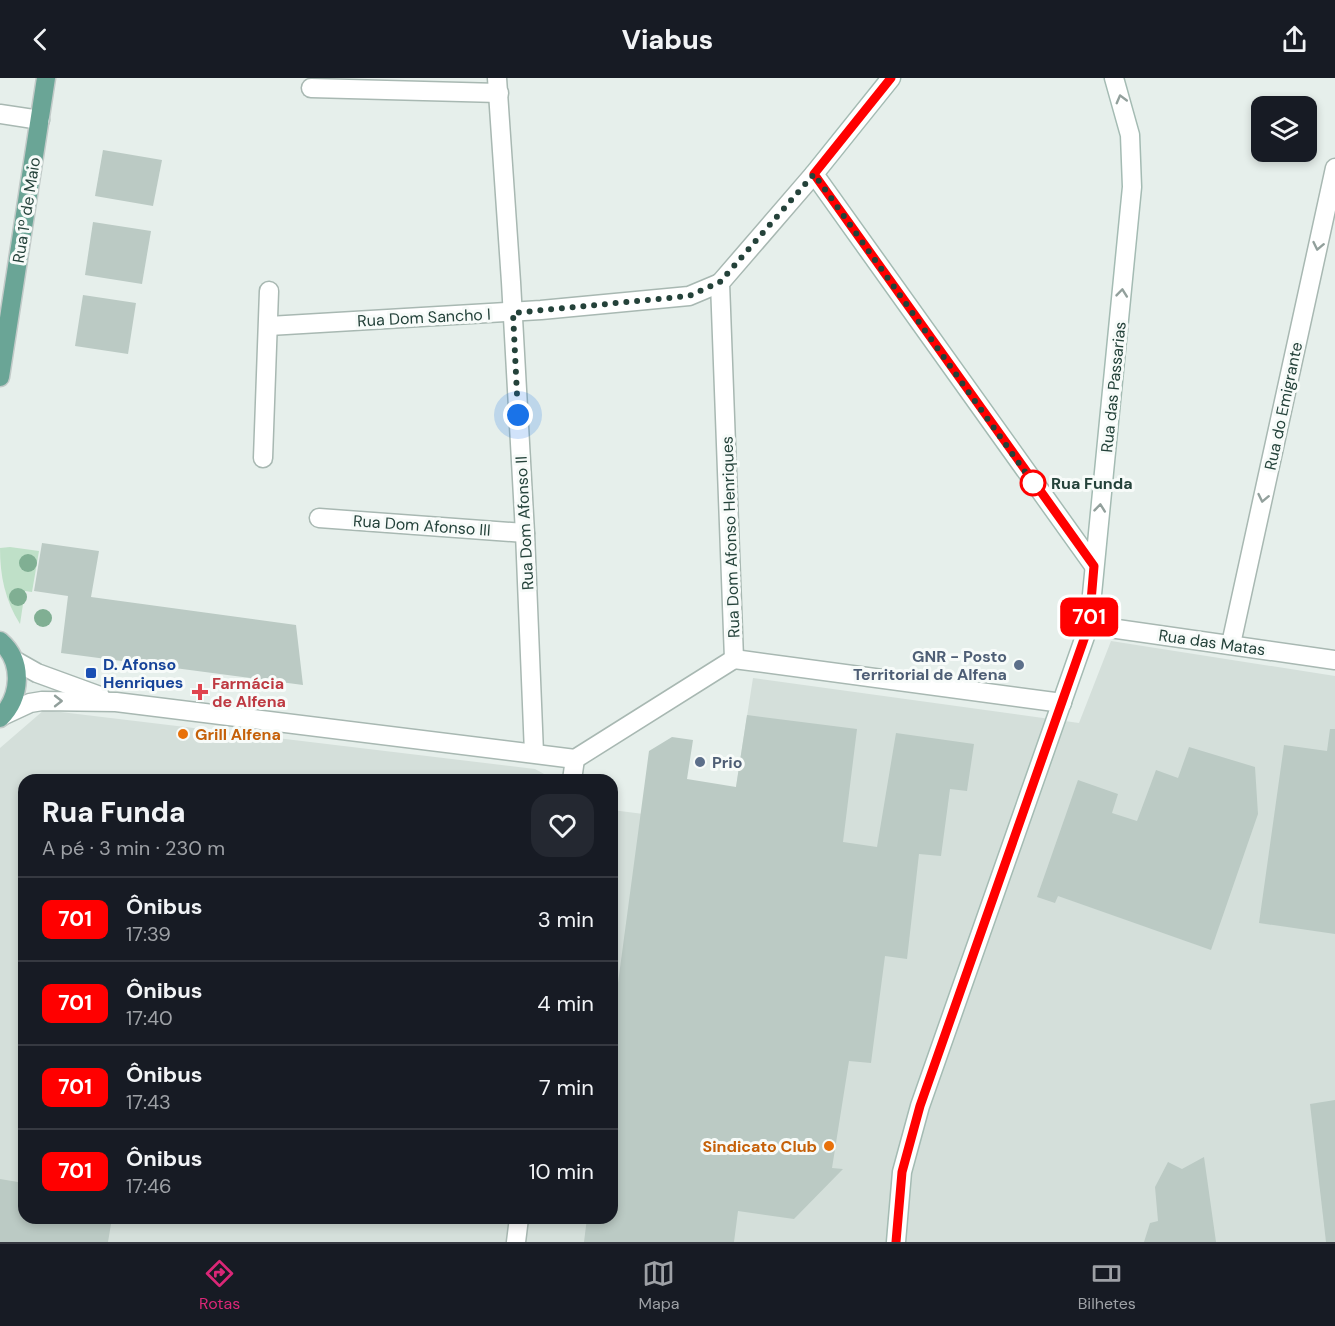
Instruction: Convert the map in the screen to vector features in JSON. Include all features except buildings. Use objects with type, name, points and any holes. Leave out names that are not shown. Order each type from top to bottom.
[{"type":"main road","name":"Rua 1º de Maio","points":[[0,377],[46,78]]},
{"type":"main road","points":[[1,640],[14,660],[17,675],[16,690],[11,704],[1,717]]},
{"type":"street","points":[[720,282],[814,174],[891,78]]},
{"type":"street","name":"Rua das Passarias","points":[[896,1242],[902,1172],[920,1106],[1089,625],[1132,187],[1130,135],[1114,78]]},
{"type":"street","points":[[311,88],[498,86]]},
{"type":"street","name":"Rua Dom Afonso II","points":[[498,86],[525,533],[534,753]]},
{"type":"street","points":[[0,114],[40,120]]},
{"type":"street","name":"Rua do Emigrante","points":[[1231,644],[1335,168]]},
{"type":"street","points":[[814,174],[1094,566]]},
{"type":"street","name":"Rua Dom Sancho I","points":[[269,326],[513,313],[689,296],[720,282]]},
{"type":"street","name":"Rua Dom Afonso Henriques","points":[[574,759],[734,659],[720,282]]},
{"type":"street","points":[[263,458],[269,291]]},
{"type":"street","name":"Rua Dom Afonso III","points":[[319,518],[525,533]]},
{"type":"street","name":"Rua das Matas","points":[[1089,625],[1335,660]]},
{"type":"street","points":[[734,659],[1062,703]]},
{"type":"street","points":[[14,660],[37,673],[116,702]]},
{"type":"street","points":[[1,717],[30,703],[42,701],[116,702],[574,759],[573,774]]},
{"type":"street","points":[[516,1242],[518,1224]]},
{"type":"shaded area","points":[[1111,641],[1335,676],[1335,1242],[0,1242],[0,748],[44,710],[535,769],[544,774],[18,774],[18,1224],[618,1224],[618,811],[730,825],[753,678],[1079,723]]},
{"type":"green space","points":[[0,548],[39,551],[32,592],[25,591],[20,624],[7,597],[1,568]]},
{"type":"bus line","name":"701","points":[[891,78],[814,174],[1094,566],[1089,625],[920,1106],[902,1172],[896,1242]]},
{"type":"place","name":"Rua Funda","points":[[1033,483]]},
{"type":"place","name":"GNR - Posto Territorial de Alfena","points":[[1019,665]]},
{"type":"place","name":"D. Afonso Henriques","points":[[91,673]]},
{"type":"place","name":"Farmácia de Alfena","points":[[200,692]]},
{"type":"place","name":"Grill Alfena","points":[[183,734]]},
{"type":"place","name":"Prio","points":[[700,762]]},
{"type":"place","name":"Sindicato Club","points":[[829,1146]]},
{"type":"route","points":[[518,415],[513,313],[689,296],[720,282],[814,174],[1033,483]]}]
